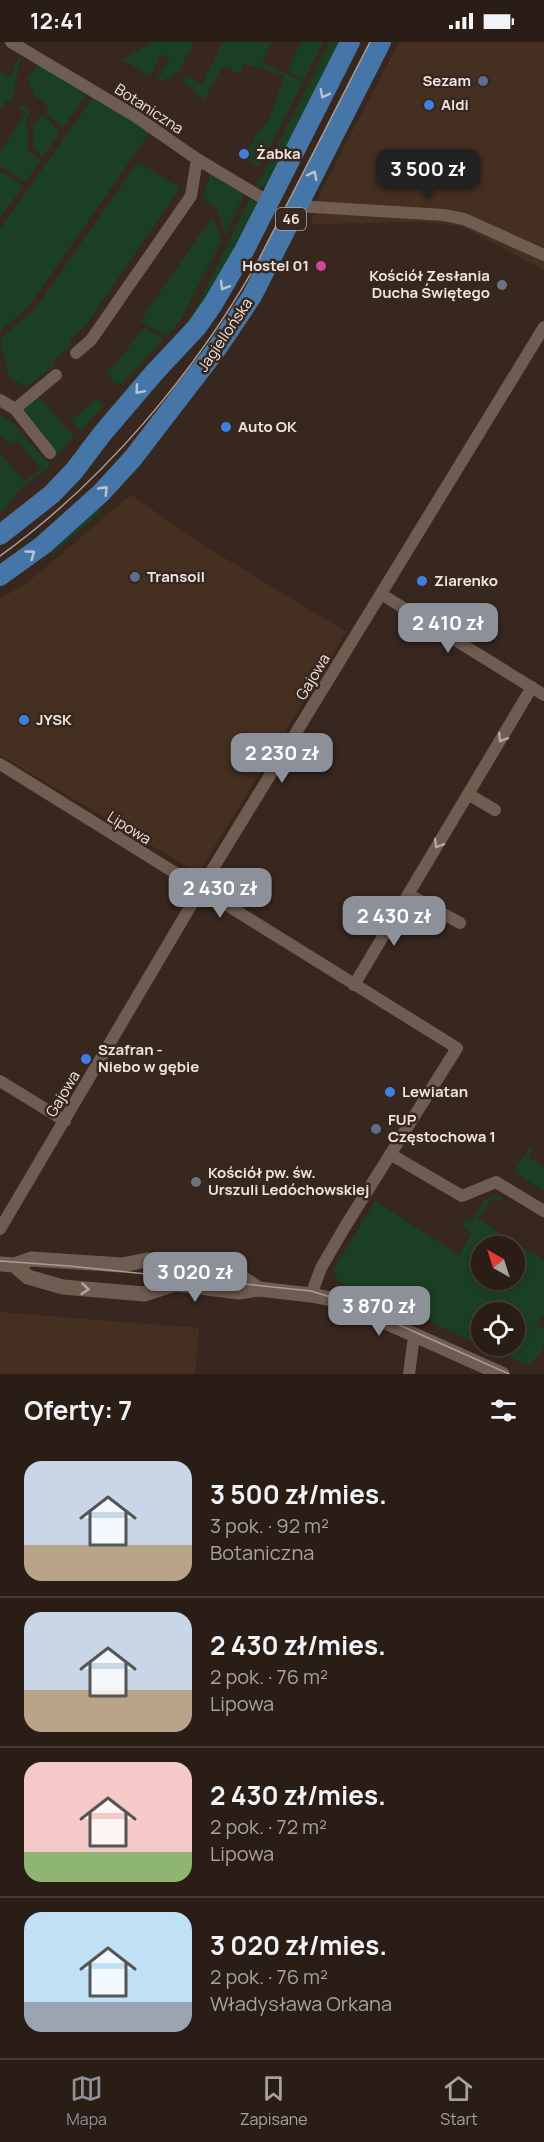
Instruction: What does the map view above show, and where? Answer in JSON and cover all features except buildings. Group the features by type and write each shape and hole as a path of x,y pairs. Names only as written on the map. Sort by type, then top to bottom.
{"main road":[{"name":"Jagiellońska","path":"0,535 64,482 154,373 197,327 229,278 350,42"},
{"name":"Jagiellońska","path":"0,576 37,550 77,516 133,458 235,323 252,296 381,42"}],"street":[{"name":"Botaniczna","path":"11,42 135,116 197,159 269,202"},
{"path":"76,353 92,340 191,195 197,159"},
{"path":"297,206 454,217 464,219 544,255"},
{"name":"Gajowa","path":"0,1229 222,855 544,327"},
{"path":"15,409 56,375"},
{"path":"0,400 15,409 50,453"},
{"path":"381,594 544,695"},
{"path":"354,985 532,687"},
{"name":"Lipowa","path":"0,764 457,1048 390,1154"},
{"path":"468,794 495,810"},
{"path":"408,894 460,923"},
{"path":"0,1081 64,1121"},
{"path":"311,1295 321,1268 390,1154 462,1196 496,1182 544,1212"},
{"path":"7,1264 31,1260 122,1266 147,1260 216,1267 241,1277 259,1289"},
{"path":"7,1264 28,1277 63,1287 144,1294 175,1284 239,1292 259,1289 336,1300 415,1340 502,1374"},
{"path":"409,1374 415,1340"}],"shaded area":[{"path":"399,42 544,42 544,270 463,227 425,222 311,224 320,193"},
{"path":"131,495 210,549 346,632 200,870 194,871 0,755 0,599 28,582"},
{"path":"0,1312 199,1328 195,1374 0,1374"}],"green space":[{"path":"154,42 194,42 178,73 160,81 157,80 170,58 161,54 150,76 122,59"},
{"path":"223,42 272,42 262,62 303,82 259,167 245,157 256,135 270,117 284,76 244,63 240,74 223,66 204,100 183,81 186,76 202,84"},
{"path":"301,42 323,42 304,80 287,71"},
{"path":"330,42 342,42 269,184 255,188"},
{"path":"21,57 12,99 6,101 0,110 0,72 10,78 18,58"},
{"path":"39,62 87,93 63,128 45,112 49,106 35,96 27,79"},
{"path":"94,96 150,132 29,306 0,331 0,229"},
{"path":"21,105 31,111 25,122 28,126 28,151 41,160 25,182 0,166 0,152 26,112 19,107"},
{"path":"43,114 60,133 43,156 33,149 33,126"},
{"path":"138,162 180,188 86,325 70,340 70,346 53,361 55,365 26,387 9,377 0,339 35,309"},
{"path":"0,171 23,186 0,218"},
{"path":"211,173 244,194 225,234 217,209 202,196"},
{"path":"250,198 256,203 257,208 232,259 190,324 93,431 144,368 178,334 196,309"},
{"path":"212,217 222,240 180,321 166,336 140,321"},
{"path":"145,328 164,339 122,384 114,383 106,372"},
{"path":"39,397 74,436 56,457 22,413"},
{"path":"96,399 103,405 81,431 71,420"},
{"path":"0,414 12,422 51,466 22,487 0,514 0,453 24,482 41,469 17,440 10,445 0,434"},
{"path":"99,508 102,511 52,554 50,550"},
{"path":"530,1146 533,1148 528,1157 544,1167 544,1191 514,1172"},
{"path":"496,1195 502,1198 500,1202 492,1198 478,1219 505,1236 471,1236 471,1290 525,1290 525,1248 544,1260 544,1313 537,1324 544,1329 543,1346 537,1357 527,1365 507,1356 525,1356 525,1302 471,1302 471,1341 339,1282 333,1270 375,1201 459,1255 472,1233 462,1227 466,1220 473,1219 485,1199"}],"tram line":[{"path":"0,556 38,527 111,459 176,384 206,344 258,261 370,42"},
{"path":"0,1261 311,1291 350,1303 509,1374"}],"place":[{"name":"Sezam","path":"483,81"},
{"name":"Aldi","path":"429,105"},
{"name":"Żabka","path":"244,154"},
{"name":"Hostel 01","path":"321,266"},
{"name":"Kościół Zesłania Ducha Świętego","path":"502,285"},
{"name":"Auto OK","path":"226,427"},
{"name":"Transoil","path":"135,577"},
{"name":"Ziarenko","path":"422,581"},
{"name":"JYSK","path":"24,720"},
{"name":"Szafran - Niebo w gębie","path":"86,1059"},
{"name":"Lewiatan","path":"390,1092"},
{"name":"FUP Częstochowa 1","path":"376,1129"},
{"name":"Kościół pw. św. Urszuli Ledóchowskiej","path":"196,1182"}]}
